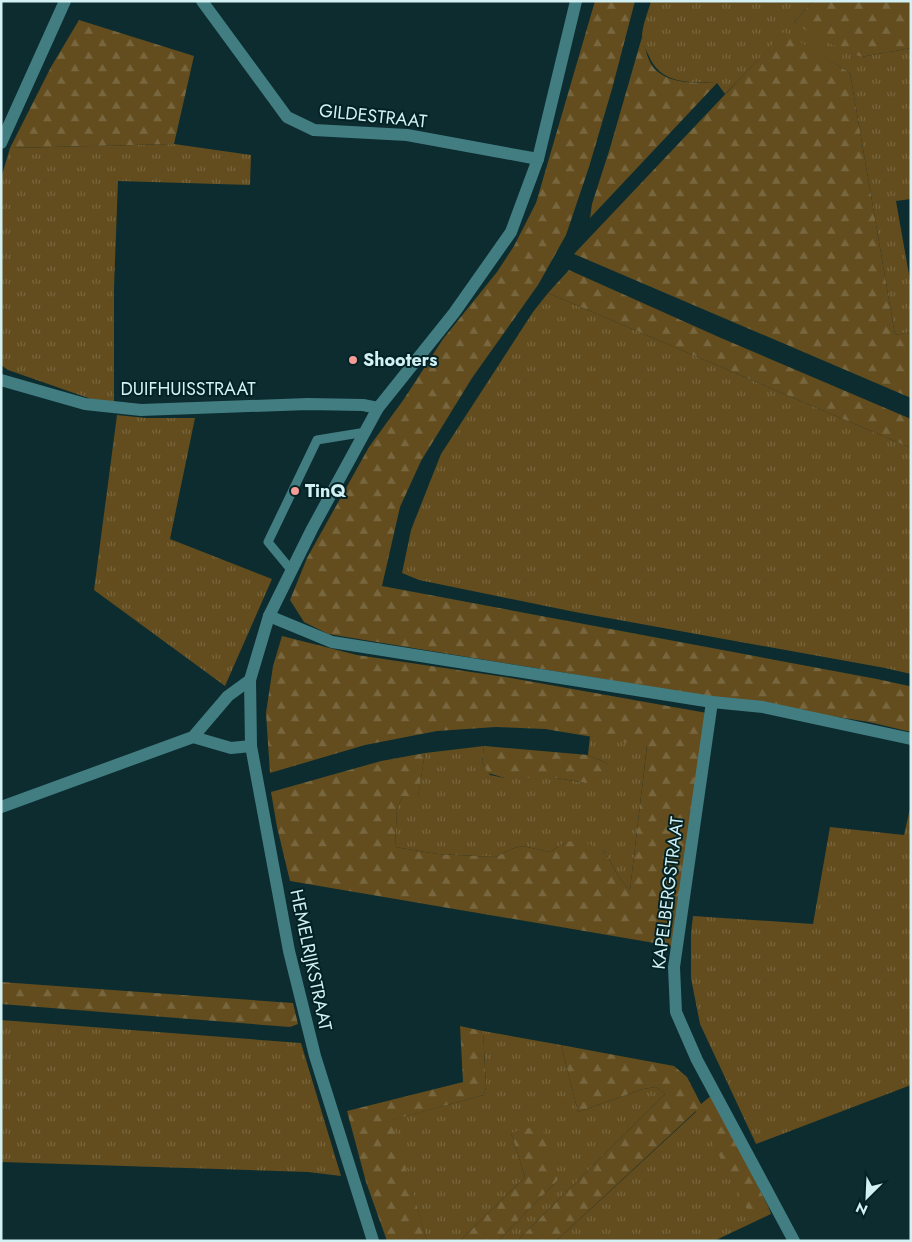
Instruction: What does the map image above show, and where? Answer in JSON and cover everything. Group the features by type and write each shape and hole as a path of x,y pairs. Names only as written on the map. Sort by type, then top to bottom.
{"street":[{"path":"1,143 66,1"},
{"name":"GILDESTRAAT","path":"202,1 287,117 314,130 407,135 538,159"},
{"name":"HEMELRIJKSTRAAT","path":"373,1241 315,1056 294,970 251,746 250,680 269,616 312,529 378,408 454,313 511,232 538,159 576,1"},
{"name":"DUIFHUISSTRAAT","path":"1,380 85,404 141,410 308,404 363,405 378,408"},
{"path":"269,616 332,642 712,702 763,708 911,738"},
{"path":"1,807 192,737 228,696 250,680"},
{"name":"KAPELBERGSTRAAT","path":"712,702 674,967 676,1012 697,1060 794,1241"},
{"path":"192,737 231,748 251,746"}],"lane":[{"path":"292,571 268,542 317,440 366,432"}],"green space":[{"path":"595,1 635,1 589,167 566,235 538,285 472,378 421,461 400,507 382,586 909,686 911,687 911,732 869,722 328,634 304,622 290,600 307,558 369,447 404,399 443,339 497,272 514,246 536,203"},
{"path":"651,1 813,1 794,22 861,57 911,48 911,199 896,201 911,286 911,332 895,335 850,73 784,33 725,94 717,83 686,82 667,77 653,64 642,37 644,22"},
{"path":"813,1 911,1 911,48 861,57 817,38 794,22"},
{"path":"79,20 194,56 174,144 10,148 51,67"},
{"path":"784,32 850,73 895,335 911,332 911,398 574,254"},
{"path":"642,37 649,60 659,73 674,80 717,83 590,218 592,204"},
{"path":"174,144 251,155 250,185 118,181 114,288 114,402 94,400 8,370 1,365 1,178 10,148"},
{"path":"569,270 721,338 911,419 911,448 548,293"},
{"path":"548,293 911,448 911,674 575,612 419,580 402,573 411,530 441,454 533,312"},
{"path":"117,415 146,418 195,418 170,539 272,579 225,686 94,590"},
{"path":"282,636 357,655 511,678 707,713 672,946 290,881 271,792 381,761 425,753 418,797 403,796 397,809 395,847 438,854 496,857 511,849 522,846 550,852 566,842 579,840 604,851 621,880 630,890 647,746 545,729 496,727 437,731 365,745 270,773 266,713 273,666"},
{"path":"590,736 647,745 630,890 621,880 604,851 566,842 550,852 522,846 511,849 496,857 438,854 395,847 397,809 403,796 418,796 425,753 484,746 482,763 490,775 505,778 557,778 585,783 609,764 588,755"},
{"path":"484,746 588,755 609,764 609,771 605,779 585,783 557,778 505,778 488,773 482,763"},
{"path":"911,804 911,1085 756,1144 700,1024 691,978 693,916 813,924 830,827 904,835"},
{"path":"1,982 293,1003 298,1024 290,1027 1,1004"},
{"path":"1,1020 301,1043 341,1176 308,1172 1,1162"},
{"path":"460,1026 483,1031 486,1087 484,1095 392,1120 427,1241 387,1241 366,1182 347,1111 463,1082"},
{"path":"483,1031 561,1045 578,1112 643,1089 656,1087 665,1094 517,1241 498,1241 559,1179 511,1133 525,1177 460,1241 427,1241 391,1120 484,1095 486,1087"},
{"path":"561,1045 674,1066 687,1077 701,1104 712,1095 769,1208 751,1217 696,1111 556,1241 517,1241 665,1094 656,1087 643,1089 578,1112"},
{"path":"697,1111 751,1216 769,1208 771,1214 714,1241 556,1241"},
{"path":"541,1124 559,1179 498,1241 460,1241 525,1177 511,1133"}],"place":[{"name":"Shooters","path":"353,360"},
{"name":"TinQ","path":"295,491"}]}
